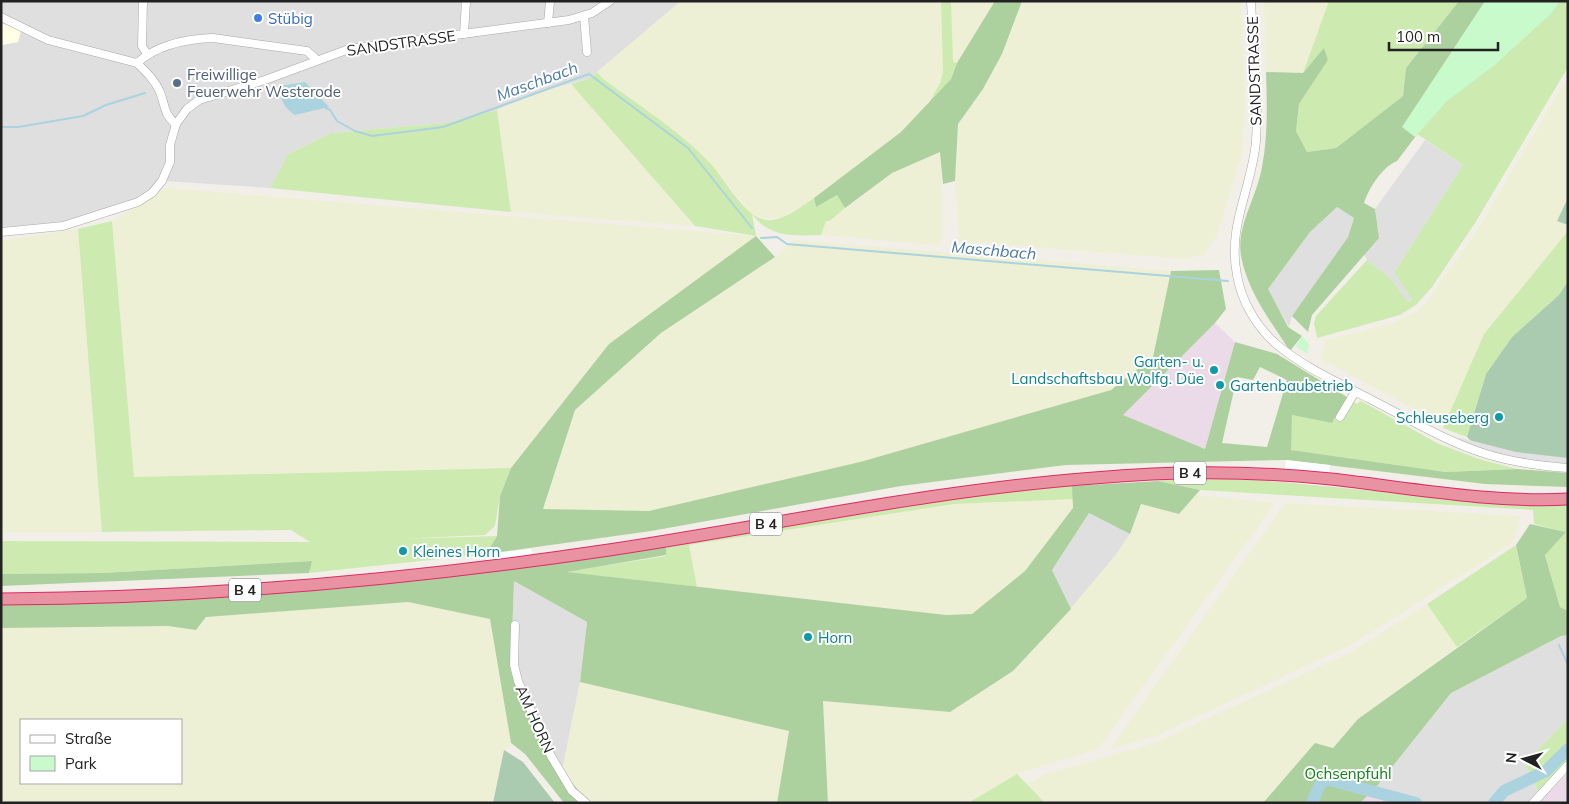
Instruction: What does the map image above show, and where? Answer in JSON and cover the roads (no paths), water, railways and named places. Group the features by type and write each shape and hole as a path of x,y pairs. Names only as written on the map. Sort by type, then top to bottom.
{"highway":[{"name":"B 4","path":"1,599 226,591 341,582 532,558 918,491 1018,478 1174,466 1328,475 1503,491 1568,493"},
{"name":"B 4","path":"1328,475 1484,496 1535,500 1568,499"},
{"name":"B 4","path":"1,592 244,583 487,563"}],"street":[{"path":"143,1 142,46 147,54"},
{"path":"464,34 466,1"},
{"path":"548,23 550,1"},
{"name":"SANDSTRASSE","path":"176,124 187,109 199,100 273,77 348,49 379,43 548,23 584,16 610,1"},
{"name":"SANDSTRASSE","path":"1251,1 1256,141 1235,230 1236,267 1242,293 1255,319 1274,342 1304,364 1439,434 1484,454 1516,462 1568,468"},
{"path":"584,16 587,52"},
{"path":"1,17 48,40 137,63 151,77 159,91 167,116 176,124 170,145 170,162 162,181 145,198 63,226 1,232"},
{"path":"137,63 147,54 186,41 213,38 307,51 317,60"},
{"path":"1340,417 1355,392"},
{"name":"AM HORN","path":"515,624 514,665 518,681 551,756 572,791 586,803"},
{"path":"1533,803 1566,767"}],"water":[{"path":"305,82 329,107 295,115 285,106 279,86"}],"waterway":[{"name":"Maschbach","path":"326,108 330,110 337,121 355,131 372,136 443,127 589,74 688,148 752,228"},
{"name":"Maschbach","path":"1,127 18,127 83,116 106,105 145,93"},
{"name":"Maschbach","path":"761,238 777,237 787,244 1228,281"},
{"path":"1559,645 1568,665"},
{"path":"1494,803 1504,791 1546,771 1568,749"},
{"path":"1312,803 1319,786 1326,779 1416,803"}],"place":[{"name":"Stübig","path":"258,18"},
{"name":"Freiwillige Feuerwehr Westerode","path":"177,83"},
{"name":"Garten- u. Landschaftsbau Wolfg. Düe","path":"1214,370"},
{"name":"Gartenbaubetrieb","path":"1220,385"},
{"name":"Schleuseberg","path":"1499,417"},
{"name":"Kleines Horn","path":"403,551"},
{"name":"Horn","path":"808,637"}],"park label":[{"name":"Ochsenpfuhl","path":"1348,773"}]}
